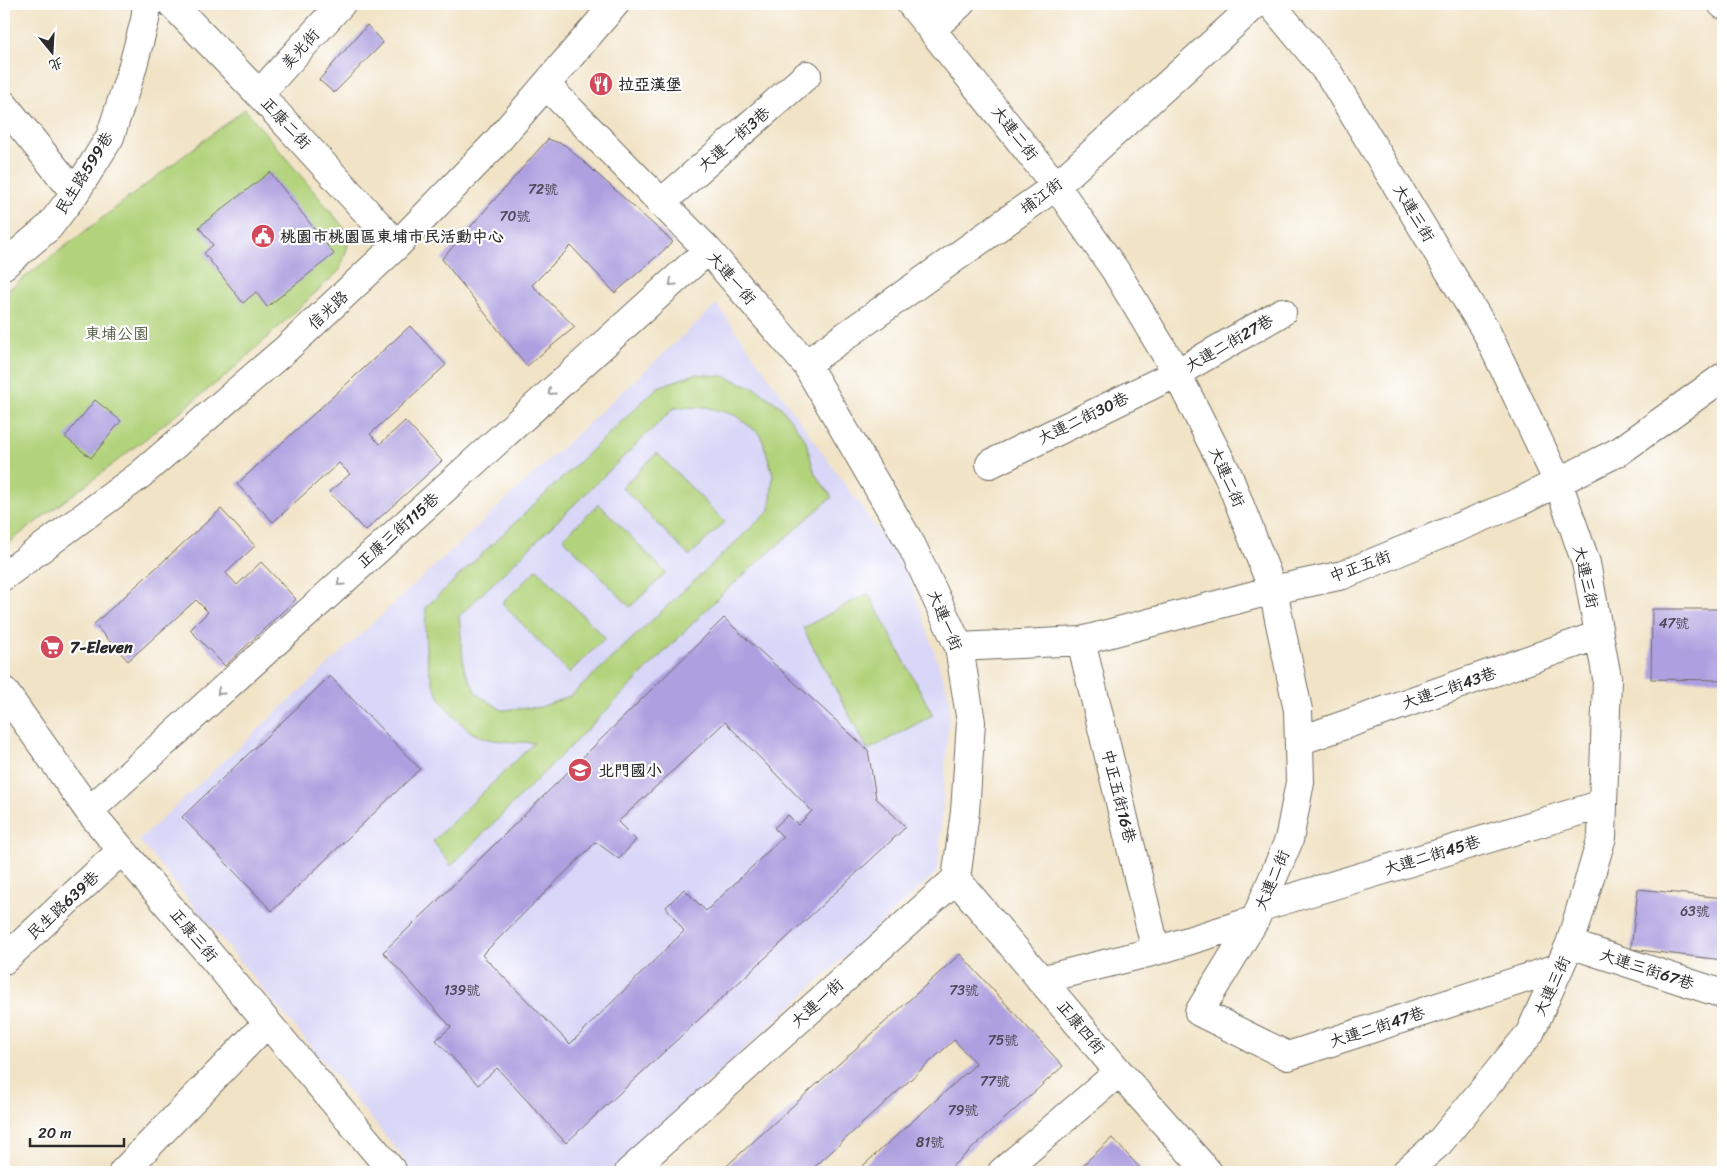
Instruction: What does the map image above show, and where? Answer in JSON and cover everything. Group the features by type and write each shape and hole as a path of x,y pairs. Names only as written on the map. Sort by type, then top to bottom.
{"street":[{"name":"民生路599巷","path":"4,264 49,227 75,193 110,137 132,69 145,20 147,4"},
{"name":"正康二街","path":"172,4 259,94 397,245"},
{"name":"美光街","path":"259,94 341,4"},
{"name":"信光路","path":"4,576 140,474 287,348 397,245 494,145 615,4"},
{"name":"大連二街","path":"911,4 1056,186 1115,270 1177,373 1228,475 1273,590 1298,710 1300,782 1289,840 1258,913 1199,1012"},
{"path":"932,29 960,4"},
{"name":"埔江街","path":"806,364 1056,186 1256,4"},
{"name":"大連三街","path":"1271,4 1329,74 1487,333 1558,482 1586,563 1607,678 1602,837 1565,956 1530,1033 1439,1143 1406,1172"},
{"name":"大連一街3巷","path":"661,203 807,76"},
{"name":"大連一街","path":"546,85 708,250 806,364 912,546 959,647 971,722 965,812 956,880 628,1172"},
{"path":"4,105 75,193"},
{"name":"正康三街115巷","path":"89,810 708,250"},
{"name":"大連二街27巷","path":"1177,373 1282,312"},
{"name":"大連二街30巷","path":"990,464 1177,373"},
{"name":"中正五街","path":"959,647 1081,641 1273,590 1343,575 1519,502 1620,451 1723,377"},
{"name":"大連二街43巷","path":"1299,741 1599,635"},
{"name":"中正五街16巷","path":"1081,641 1156,951"},
{"name":"正康三街","path":"4,691 89,810 393,1172"},
{"name":"大連二街45巷","path":"1040,980 1156,951 1258,913 1603,804"},
{"name":"民生路639巷","path":"4,960 122,850"},
{"name":"正康四街","path":"956,880 1119,1072 1208,1172"},
{"name":"大連三街67巷","path":"1565,956 1723,994"},
{"name":"大連二街47巷","path":"1199,1012 1288,1056 1565,956"},
{"path":"123,1172 267,1023"},
{"path":"1002,1172 1119,1072"}],"shaded area":[{"name":"北門國小","path":"717,304 908,573 950,699 938,871 611,1172 413,1172 393,1145 139,840"}],"green space":[{"name":"東埔公園","path":"245,109 351,236 340,270 229,373 103,472 4,546 4,293"},
{"path":"695,374 723,376 755,388 780,406 805,439 815,474 832,497 722,594 451,866 433,841 534,743 498,741 484,738 467,729 450,712 440,699 429,670 426,639 426,607 658,387","holes":["706,407 735,415 761,435 773,474 770,510 572,695 541,707 502,710 477,694 464,669 459,616 674,408"]},
{"path":"657,453 725,522 689,556 622,487"},
{"path":"599,504 666,573 630,607 563,538"},
{"path":"537,569 605,638 569,673 502,603"},
{"path":"868,593 933,715 868,750 803,628"}],"building":[{"path":"367,25 383,43 334,93 319,80"},
{"path":"548,139 565,145 673,242 615,293 571,246 532,285 575,327 527,366 442,259"},
{"name":"桃園市桃園區東埔市民活動中心","path":"270,172 334,254 267,307 256,292 243,303 204,253 213,245 199,227"},
{"path":"410,326 446,365 370,434 380,444 405,421 442,461 365,531 329,492 350,474 339,463 273,522 237,484"},
{"path":"95,400 121,421 91,458 65,437"},
{"path":"221,509 255,546 226,573 237,585 261,562 296,599 225,666 190,630 208,612 196,600 128,661 94,624"},
{"path":"1652,609 1723,609 1723,680 1651,679"},
{"path":"724,618 868,750 876,798 906,827 566,1143 497,1068 478,1085 436,1040 451,1027 383,952","holes":["725,722 812,811 798,825 788,815 774,828 783,837 706,911 684,889 666,907 684,931 570,1044 482,955 596,842 619,859 636,840 618,822"]},
{"path":"330,676 420,769 272,911 182,817"},
{"path":"1638,889 1723,898 1723,960 1631,949"},
{"path":"960,954 1063,1066 946,1172 856,1172 976,1064 954,1040 809,1172 720,1172"},
{"path":"1112,1138 1144,1172 1075,1172"}],"place":[{"name":"拉亞漢堡","path":"601,84"},
{"name":"桃園市桃園區東埔市民活動中心","path":"263,236"},
{"name":"7-Eleven","path":"52,647"},
{"name":"北門國小","path":"580,770"}]}
